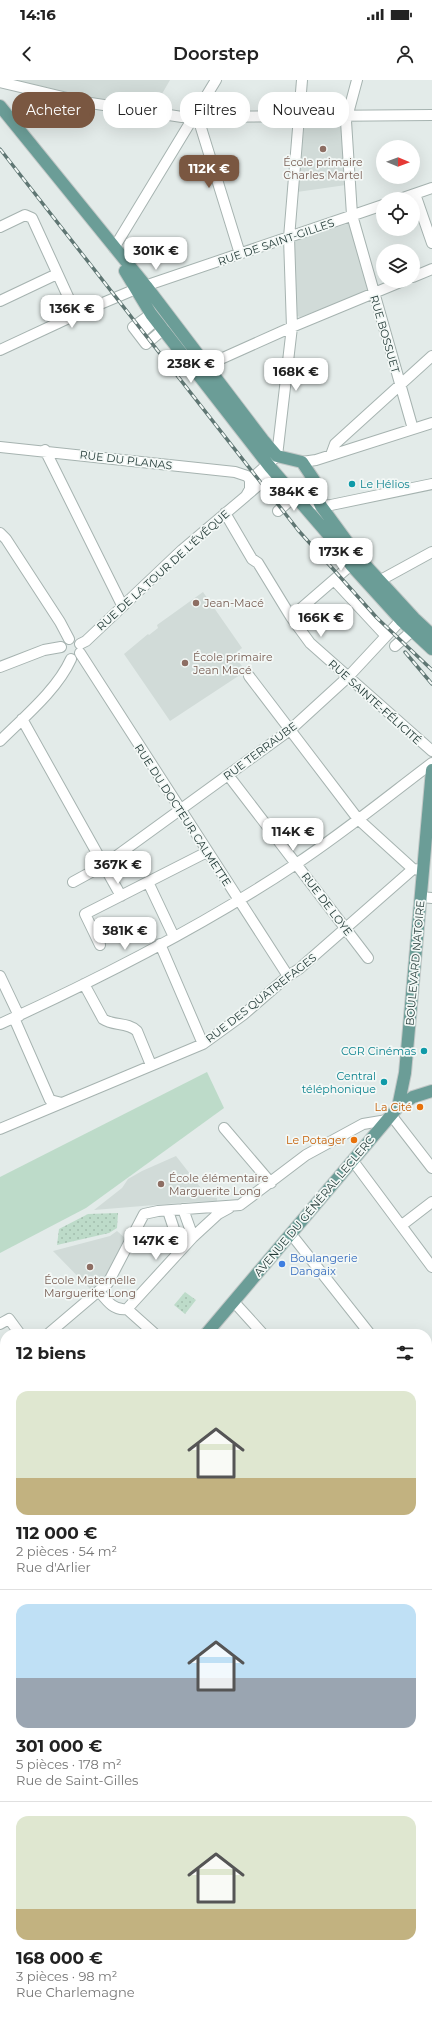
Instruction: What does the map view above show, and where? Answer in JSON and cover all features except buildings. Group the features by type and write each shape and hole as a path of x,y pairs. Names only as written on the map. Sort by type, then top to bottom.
{"main road":[{"path":"0,106 114,248 141,288 263,440 277,456 297,462 314,480 315,493 321,506 359,558 379,581 432,635"},
{"path":"0,116 128,275 141,288 157,321 273,471 328,534 351,565 401,620 432,649"},
{"path":"273,471 297,462"},
{"name":"BOULEVARD NATOIRE","path":"392,1114 404,1073 426,898 418,869 432,770"},
{"name":"AVENUE DU GÉNÉRAL LECLERC","path":"210,1329 392,1114 413,1097 432,1091"}],"street":[{"path":"210,92 216,80"},
{"path":"301,92 302,80"},
{"name":"RUE BOSSUET","path":"349,111 357,80"},
{"path":"0,82 84,102 180,116"},
{"path":"349,115 432,115"},
{"path":"114,248 190,128"},
{"path":"199,128 240,254"},
{"path":"246,496 250,488 250,480 273,471 277,456 292,327 289,238 299,128"},
{"name":"RUE BOSSUET","path":"346,128 352,215 413,429"},
{"path":"420,192 432,188"},
{"name":"RUE DE SAINT-GILLES","path":"0,350 76,314 141,288 289,238 376,206"},
{"path":"420,208 432,243"},
{"path":"0,227 25,215 32,218 76,314"},
{"path":"420,274 432,269"},
{"path":"0,301 57,274"},
{"path":"205,366 292,327 385,288"},
{"path":"157,321 146,344 133,327 157,321"},
{"path":"139,335 157,321"},
{"path":"331,455 335,444 432,356"},
{"path":"297,462 316,460 432,423"},
{"name":"RUE DU PLANAS","path":"0,447 45,450 234,472 247,476 250,480"},
{"path":"45,450 122,605"},
{"name":"RUE DE LA TOUR DE L'ÉVÊQUE","path":"80,649 122,605 182,550 273,471"},
{"path":"278,511 296,498 321,506 429,486"},
{"name":"RUE SAINTE-FÉLICITÉ","path":"225,513 291,618 310,643 432,752"},
{"path":"0,533 14,551 60,622 69,639"},
{"path":"379,581 432,552"},
{"path":"291,618 351,565"},
{"path":"334,580 386,636"},
{"name":"RUE TERRAUBE","path":"73,882 104,865 290,730 348,677 401,620"},
{"path":"395,646 412,631"},
{"path":"0,741 41,700 67,667 71,659 76,657 80,649 75,640 69,639 64,642 61,647 62,654 71,659"},
{"path":"0,667 44,650 61,647"},
{"name":"RUE DU DOCTEUR CALMETTE","path":"80,649 179,810 288,976"},
{"path":"250,676 358,819 418,869"},
{"path":"22,719 121,896"},
{"path":"0,1024 84,984 174,937 238,900 296,864 432,763"},
{"name":"RUE DE LOYE","path":"228,774 368,958"},
{"path":"100,945 85,914 207,852"},
{"name":"RUE DES QUATREFAGES","path":"0,1129 203,1044 243,1015 418,869"},
{"path":"148,882 174,937"},
{"path":"160,944 203,1044"},
{"path":"0,976 50,1100 62,1102"},
{"path":"84,984 103,1019 107,1022 134,1027 151,1065"},
{"path":"54,1329 108,1283 144,1214 150,1211 240,1205 306,1155 363,1124 392,1114 432,1168"},
{"path":"224,1128 271,1183"},
{"path":"353,1161 432,1267"},
{"path":"402,1225 432,1202"},
{"path":"99,1291 113,1306 120,1310 127,1309 193,1237 218,1214 232,1206"},
{"path":"183,1209 193,1237"},
{"path":"169,1214 181,1250"},
{"path":"291,1234 366,1329"},
{"path":"234,1302 258,1329"},
{"path":"127,1309 149,1329"},
{"path":"0,1324 9,1319 16,1329"}],"shaded area":[{"path":"15,80 170,80 163,92 103,92 103,100 95,99 95,92 67,92"},
{"name":"École primaire Charles Martel","path":"304,128 342,128 346,185 297,192"},
{"path":"350,223 369,291 300,317 297,316 294,241"},
{"name":"École primaire Jean Macé","path":"203,592 242,648 233,655 246,671 170,721 124,654 148,634 149,635 158,628 157,625"},
{"name":"École élémentaire Marguerite Long","path":"176,1156 208,1197 217,1198 217,1201 94,1210 122,1188 128,1179"},
{"name":"École Maternelle Marguerite Long","path":"117,1231 125,1238 103,1283 93,1292 53,1251 110,1236"}],"green space":[{"path":"207,1072 224,1108 86,1208 0,1253 0,1177"},
{"path":"118,1213 117,1228 109,1233 57,1245 59,1229 88,1214"},
{"path":"185,1292 196,1300 185,1314 174,1305"}],"railway":[{"path":"0,149 298,530 377,618 432,670"},
{"path":"405,652 432,684"}],"place":[{"name":"École primaire Charles Martel","path":"323,149"},
{"name":"Le Hélios","path":"352,484"},
{"name":"Jean-Macé","path":"196,603"},
{"name":"École primaire Jean Macé","path":"185,663"},
{"name":"CGR Cinémas","path":"424,1051"},
{"name":"Central téléphonique","path":"384,1082"},
{"name":"La Cité","path":"420,1107"},
{"name":"Le Potager","path":"354,1140"},
{"name":"École élémentaire Marguerite Long","path":"161,1184"},
{"name":"Boulangerie Dangaix","path":"282,1264"},
{"name":"École Maternelle Marguerite Long","path":"90,1267"}]}
